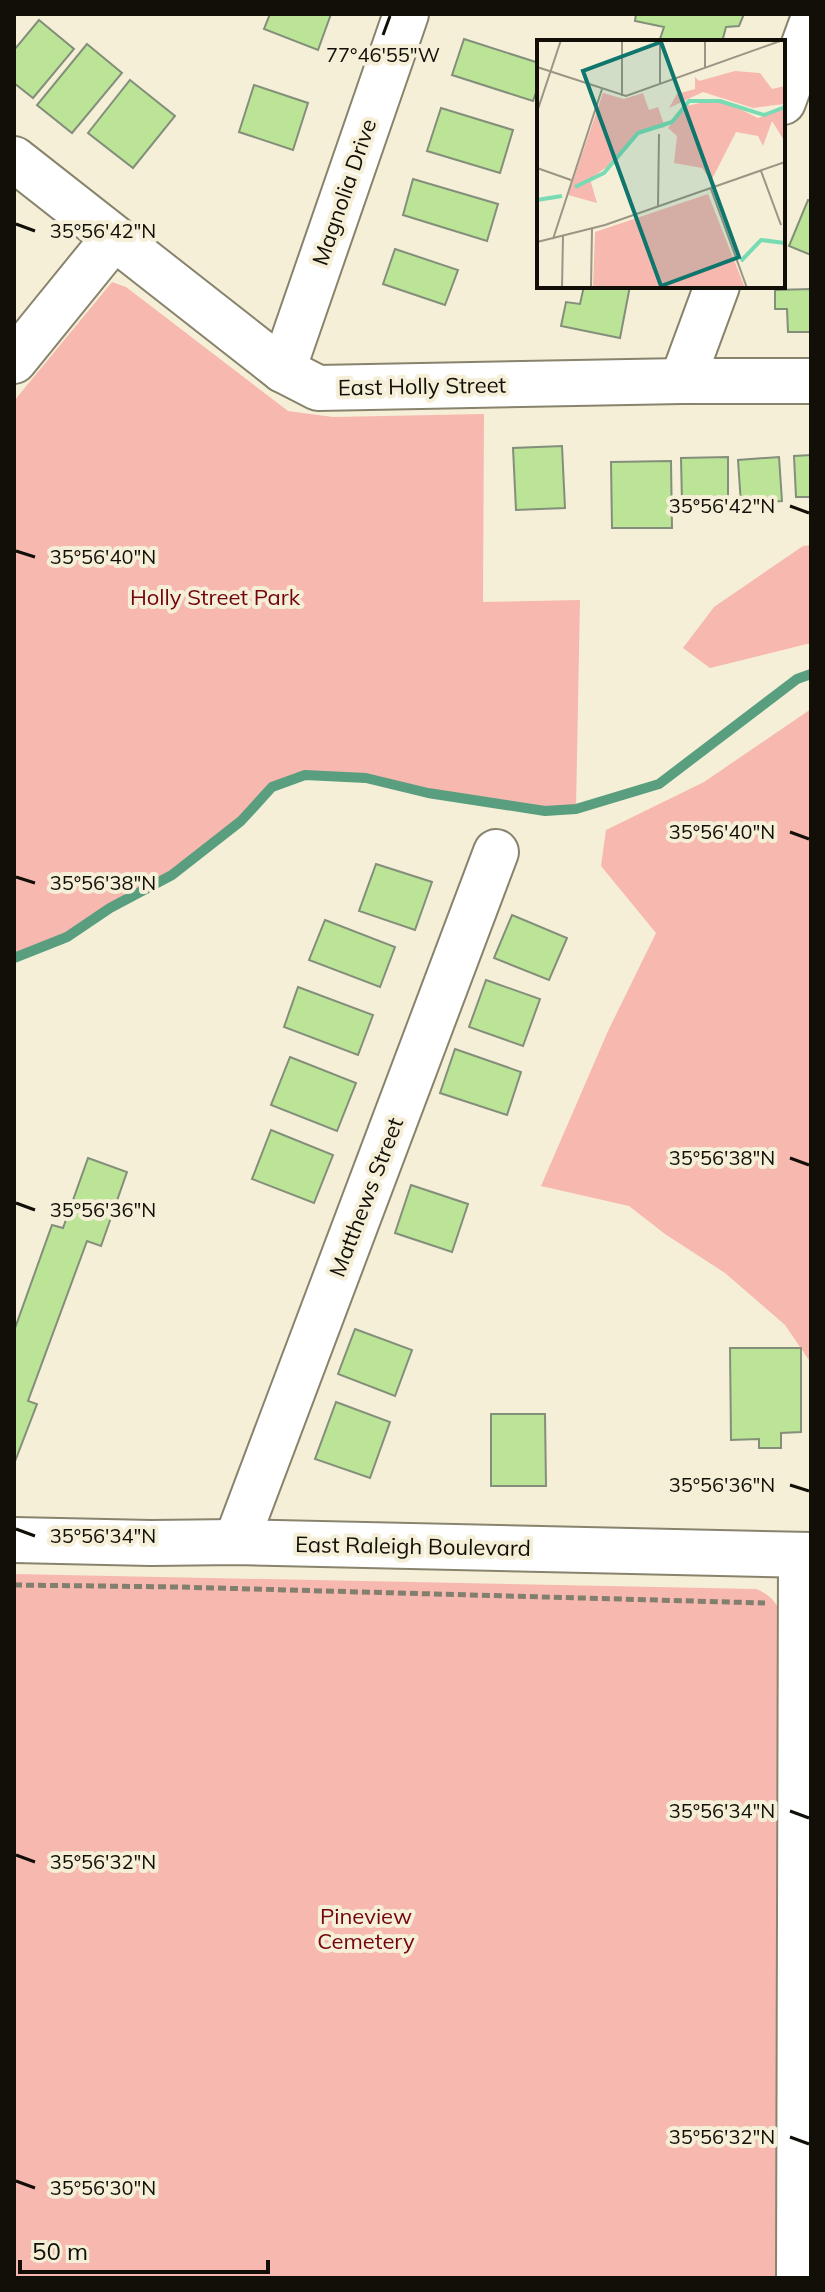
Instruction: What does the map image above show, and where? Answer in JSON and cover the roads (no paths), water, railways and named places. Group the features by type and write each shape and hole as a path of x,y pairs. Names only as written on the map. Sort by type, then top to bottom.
{"street":[{"name":"Magnolia Drive","path":"283,370 406,14"},
{"path":"785,96 811,25"},
{"name":"East Holly Street","path":"14,159 283,370 318,388 811,381"},
{"path":"14,361 113,239"},
{"path":"682,381 716,288"},
{"name":"Matthews Street","path":"236,1542 496,852"},
{"name":"East Raleigh Boulevard","path":"14,1540 806,1555"},
{"path":"799,2278 806,1555"}],"waterway":[{"path":"14,958 67,937 110,908 172,875 241,821 272,787 305,775 366,778 428,793 545,811 576,809 659,784 797,679 811,674"}],"park label":[{"name":"Holly Street Park","path":"215,597"},
{"name":"Pineview Cemetery","path":"366,1928"}]}
